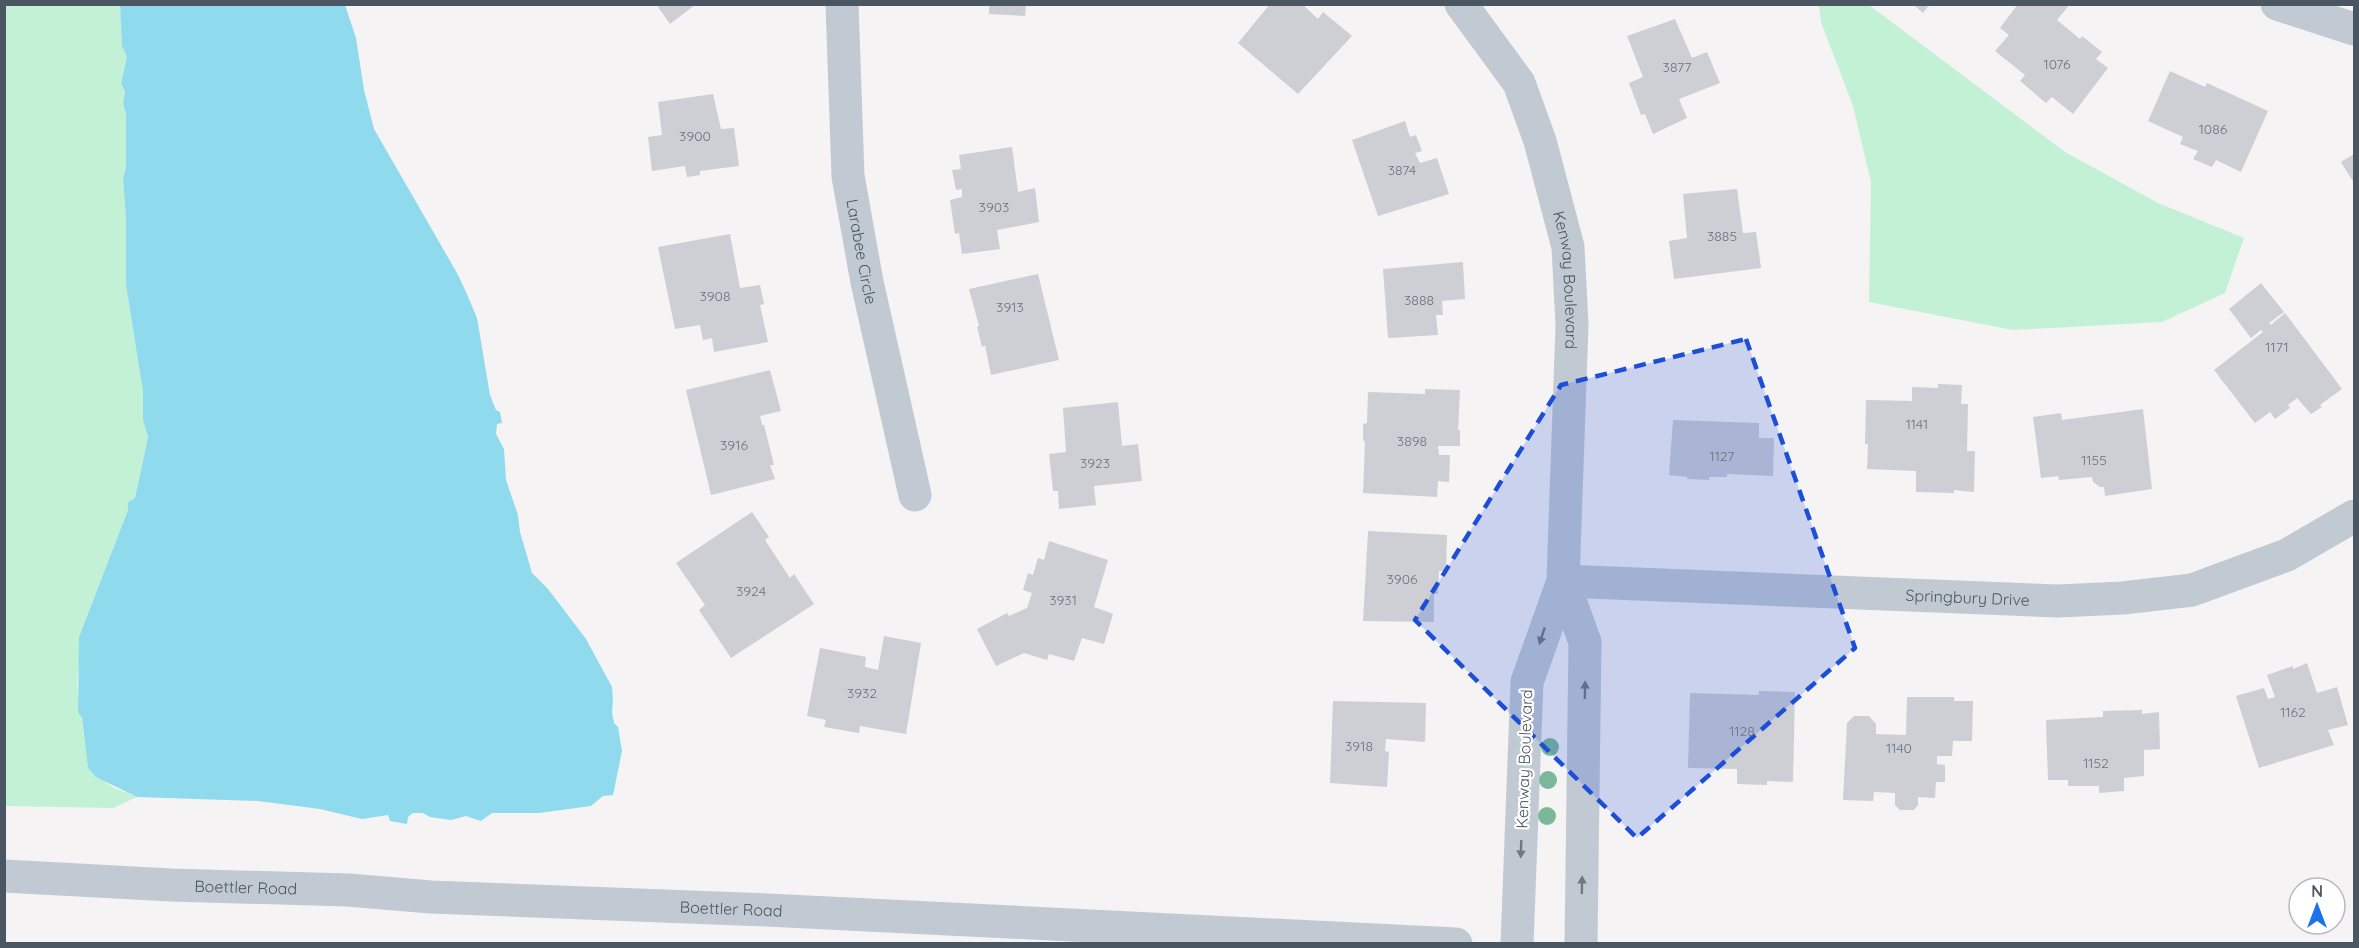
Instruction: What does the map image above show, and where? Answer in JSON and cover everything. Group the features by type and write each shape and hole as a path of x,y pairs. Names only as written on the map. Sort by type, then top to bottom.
{"street":[{"name":"Larabee Circle","path":"842,4 848,176 867,282 915,495"},
{"name":"Kenway Boulevard","path":"1461,4 1519,83 1540,141 1568,248 1572,325 1563,581 1527,682 1517,944"},
{"path":"2277,4 2355,29"},
{"name":"Springbury Drive","path":"1563,581 2047,600 2124,598 2192,590 2287,555 2355,516"},
{"name":"Kenway Boulevard","path":"1563,581 1585,642 1581,944"},
{"name":"Boettler Road","path":"4,876 1456,944"}],"highlighted area":[{"path":"1746,339 1855,648 1637,838 1415,620 1561,385"}],"green space":[{"path":"5,5 120,5 122,46 127,57 121,83 125,92 123,103 126,114 126,167 123,179 126,219 126,285 143,392 143,420 148,437 135,498 128,502 128,510 79,637 77,683 88,768 112,787 137,797 113,808 5,806"},
{"path":"1819,5 1869,5 2065,152 2158,203 2244,238 2225,293 2162,322 2013,330 1869,302 1871,182 1853,106 1821,22"}],"water":[{"path":"120,5 345,5 356,38 364,90 374,129 457,273 477,318 490,395 496,410 500,412 502,423 497,424 496,434 504,449 506,480 518,515 520,532 532,573 548,589 586,639 612,687 612,712 614,723 618,727 622,751 613,795 603,796 591,806 539,813 492,813 481,821 466,816 451,820 430,817 423,813 413,813 408,817 407,824 390,821 388,815 362,819 320,809 258,801 137,797 96,777 88,768 82,718 78,712 79,637 128,510 128,502 135,498 148,437 143,420 143,392 126,285 126,219 123,179 126,167 126,114 123,103 125,92 121,83 127,57 122,46"}],"building":[{"path":"656,4 696,4 670,24"},
{"path":"989,4 1026,4 1025,16 989,14"},
{"path":"1270,4 1302,4 1318,19 1323,12 1352,36 1298,94 1238,43"},
{"path":"1913,4 1930,4 1923,13"},
{"path":"2018,4 2070,4 2057,20 2080,39 2082,36 2102,52 2096,59 2108,68 2073,114 2052,97 2046,103 2020,81 2025,75 1995,51 2009,35 2000,28"},
{"path":"1675,19 1692,58 1707,52 1720,83 1679,99 1687,118 1653,134 1645,114 1641,115 1629,83 1643,77 1627,36"},
{"path":"2170,71 2205,87 2207,83 2268,111 2241,172 2216,160 2212,167 2193,159 2198,151 2180,144 2183,137 2148,121"},
{"path":"713,94 721,129 734,128 739,166 700,171 700,175 687,177 685,166 652,171 648,137 662,135 658,102"},
{"path":"1405,121 1410,137 1416,135 1422,151 1415,153 1420,163 1437,158 1449,194 1378,216 1352,140"},
{"path":"1012,147 1018,192 1035,188 1039,222 997,230 1000,249 962,254 959,233 955,234 950,200 962,197 962,189 956,190 952,170 961,169 959,155"},
{"path":"2354,154 2354,183 2341,162"},
{"path":"1737,189 1743,233 1756,232 1761,268 1674,279 1669,241 1687,238 1683,194"},
{"path":"730,234 740,288 760,285 764,304 760,305 768,342 714,352 712,338 703,340 700,325 675,329 658,247"},
{"path":"1463,262 1465,299 1442,301 1443,315 1436,315 1438,335 1388,338 1383,269"},
{"path":"1038,274 1059,360 991,375 969,289"},
{"path":"2261,283 2284,312 2269,323 2271,325 2285,313 2342,389 2311,414 2297,398 2288,405 2290,408 2275,419 2270,412 2255,423 2214,370 2263,332 2261,330 2251,338 2229,309"},
{"path":"770,370 781,411 760,416 774,465 770,465 775,479 711,495 686,390"},
{"path":"1938,384 1962,385 1961,404 1968,404 1967,451 1975,451 1974,492 1954,490 1954,493 1916,492 1916,471 1867,469 1866,400 1912,401 1912,387 1938,388"},
{"path":"1425,389 1460,390 1458,430 1460,430 1460,446 1438,446 1439,455 1450,455 1449,482 1438,481 1437,497 1363,493 1365,443 1363,424 1367,423 1368,392 1425,394"},
{"path":"1118,402 1122,446 1138,444 1142,481 1094,486 1096,505 1059,509 1058,491 1053,491 1049,454 1066,452 1063,408"},
{"path":"2143,409 2152,489 2105,496 2104,487 2093,482 2092,477 2059,480 2058,476 2041,478 2033,417 2061,413 2062,420"},
{"path":"1673,420 1759,423 1759,438 1774,438 1773,476 1727,474 1727,477 1709,477 1709,480 1669,475"},
{"path":"752,512 769,537 765,540 790,578 794,574 814,604 731,658 699,610 705,605 676,563"},
{"path":"1368,531 1447,535 1446,571 1439,571 1438,594 1434,594 1434,622 1363,621"},
{"path":"1049,541 1108,560 1094,607 1113,614 1104,644 1082,638 1074,661 1049,654 1047,660 1024,653 996,666 977,629 1007,613 1009,616 1027,608 1032,593 1023,590 1028,573 1033,575 1038,558 1044,560"},
{"path":"884,636 921,643 906,734 860,726 859,733 824,727 826,720 807,716 820,648 866,657 865,667 878,670"},
{"path":"2307,663 2317,693 2337,687 2348,725 2328,730 2334,745 2259,768 2236,696 2264,688 2268,699 2275,697 2267,675"},
{"path":"1759,691 1795,692 1793,782 1767,781 1767,785 1737,784 1737,769 1688,768 1690,693 1759,695"},
{"path":"1907,697 1954,697 1954,701 1973,701 1972,741 1953,741 1952,756 1937,756 1937,764 1945,765 1945,782 1936,782 1935,798 1918,797 1918,805 1914,810 1900,810 1895,805 1895,793 1874,792 1873,801 1843,800 1847,723 1854,716 1869,716 1876,724 1876,734 1906,735"},
{"path":"1333,701 1426,703 1425,742 1386,739 1385,751 1389,752 1387,787 1330,783"},
{"path":"2142,710 2142,714 2159,712 2160,749 2144,750 2144,776 2124,778 2124,791 2099,793 2099,786 2068,786 2068,780 2048,780 2046,720 2103,717 2103,711"}]}
